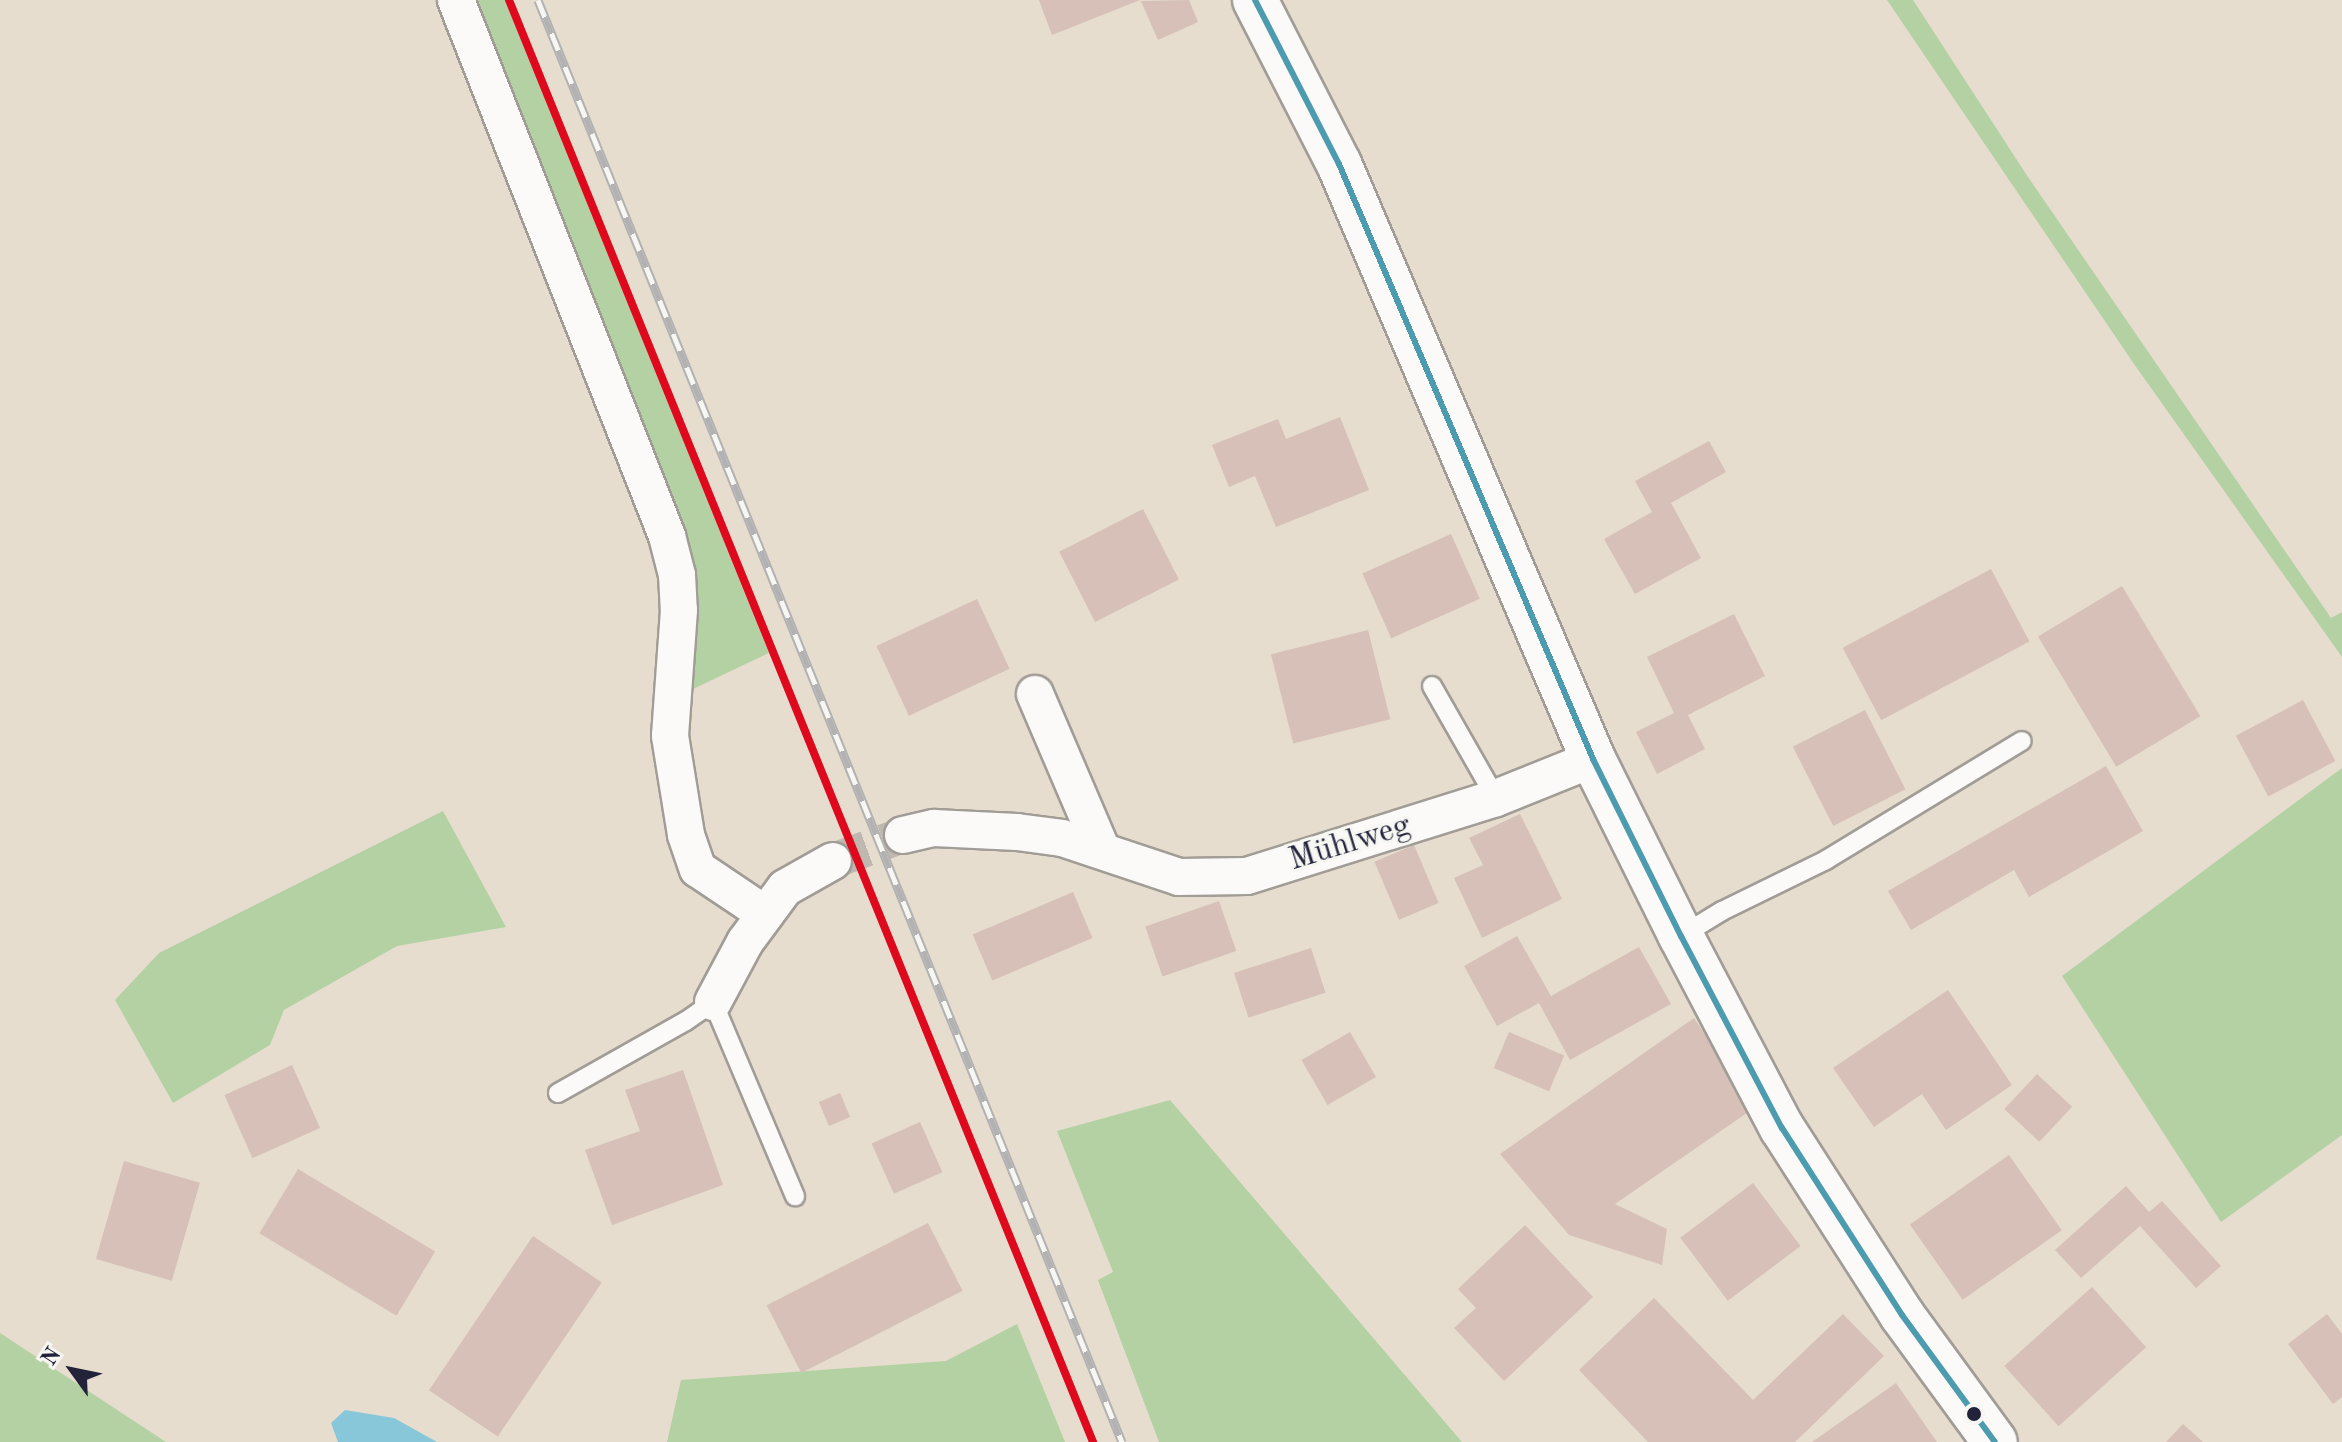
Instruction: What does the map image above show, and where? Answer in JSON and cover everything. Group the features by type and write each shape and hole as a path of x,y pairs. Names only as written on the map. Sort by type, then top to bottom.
{"street":[{"path":"456,0 670,549 677,575 679,610 670,736 686,835 698,869 765,914"},
{"path":"1255,0 1339,164 1593,759 1681,936 1782,1128 1902,1315 1995,1442"},
{"path":"1035,694 1102,850"},
{"name":"Mühlweg","path":"903,835 934,828 1017,832 1062,838 1179,877 1247,876 1496,798 1593,759"},
{"path":"713,1002 765,914 785,888 833,861"}],"lane":[{"path":"1432,686 1496,798"},
{"path":"1681,936 1852,846 2022,741"},
{"path":"558,1093 686,1021 713,1002 795,1196"}],"green space":[{"path":"463,0 505,0 769,653 670,700 679,610"},
{"path":"1887,0 1913,0 2026,174 2331,618 2342,612 2342,657 2134,364"},
{"path":"2342,768 2342,1135 2221,1222 2062,976"},
{"path":"443,811 506,927 397,946 284,1010 270,1045 173,1103 115,1000 159,953"},
{"path":"1170,1100 1462,1442 1159,1442 1098,1280 1113,1272 1057,1131"},
{"path":"1017,1324 1065,1442 667,1442 681,1380 946,1361"},
{"path":"0,1333 166,1442 0,1442"}],"water":[{"path":"345,1410 394,1418 437,1442 338,1442 331,1423"}],"building":[{"path":"1039,0 1140,0 1052,35"},
{"path":"1189,0 1198,22 1158,40 1141,1"},
{"path":"1340,417 1369,490 1276,527 1255,476 1229,487 1212,445 1278,419 1286,439"},
{"path":"1709,441 1726,472 1671,503 1701,558 1635,594 1604,539 1652,512 1635,481"},
{"path":"1143,509 1179,579 1095,622 1059,552"},
{"path":"1451,534 1480,599 1391,638 1362,573"},
{"path":"1991,569 2029,641 1881,720 1843,648"},
{"path":"2122,586 2200,716 2116,767 2038,636"},
{"path":"977,599 1010,669 909,716 876,646"},
{"path":"1734,614 1765,676 1688,715 1705,749 1657,774 1636,732 1674,713 1647,657"},
{"path":"1368,630 1390,719 1293,743 1271,654"},
{"path":"2303,700 2335,761 2268,797 2236,736"},
{"path":"1865,710 1905,789 1833,826 1793,747"},
{"path":"2106,766 2143,831 2029,897 2014,870 1911,930 1888,891"},
{"path":"1520,814 1562,899 1482,938 1454,878 1483,865 1469,838"},
{"path":"1414,845 1439,903 1399,920 1374,862"},
{"path":"1073,892 1093,938 992,981 973,935"},
{"path":"1219,901 1236,951 1163,977 1145,926"},
{"path":"1517,936 1551,996 1639,947 1671,1004 1570,1060 1539,1003 1497,1026 1464,966"},
{"path":"1311,948 1326,993 1248,1018 1234,973"},
{"path":"1948,990 2012,1085 1946,1130 1922,1094 1874,1127 1833,1068"},
{"path":"1694,1018 1754,1108 1615,1204 1667,1229 1662,1265 1569,1235 1500,1154"},
{"path":"1350,1032 1376,1077 1328,1105 1302,1060"},
{"path":"1509,1032 1564,1055 1549,1091 1494,1068"},
{"path":"292,1065 320,1128 252,1158 224,1095"},
{"path":"683,1070 723,1185 612,1225 585,1150 640,1131 625,1090"},
{"path":"2037,1074 2072,1107 2039,1142 2004,1109"},
{"path":"840,1093 850,1117 829,1126 819,1102"},
{"path":"920,1122 942,1172 894,1194 872,1144"},
{"path":"2009,1155 2062,1230 1963,1300 1910,1224"},
{"path":"124,1161 200,1183 172,1281 96,1259"},
{"path":"298,1169 435,1251 397,1316 259,1233"},
{"path":"1753,1183 1801,1246 1728,1301 1680,1238"},
{"path":"2126,1186 2149,1212 2162,1201 2221,1266 2196,1288 2140,1226 2081,1278 2055,1250"},
{"path":"928,1223 963,1291 801,1373 767,1305"},
{"path":"1525,1225 1593,1297 1504,1381 1454,1328 1476,1308 1458,1289"},
{"path":"533,1236 602,1282 498,1437 429,1390"},
{"path":"2092,1287 2146,1347 2059,1426 2004,1366"},
{"path":"1654,1298 1753,1400 1843,1314 1884,1356 1795,1442 1648,1442 1579,1370"},
{"path":"2327,1314 2342,1334 2342,1397 2333,1404 2288,1344"},
{"path":"1896,1383 1937,1442 1812,1442"},
{"path":"2183,1424 2203,1442 2166,1442"}],"tunnel":[{"path":"833,861 903,835"}],"railway":[{"path":"538,0 1122,1442"}],"transit line":[{"path":"509,0 1093,1442"},
{"path":"1255,0 1339,164 1593,759 1681,936 1782,1128 1902,1315 1995,1442"}]}
